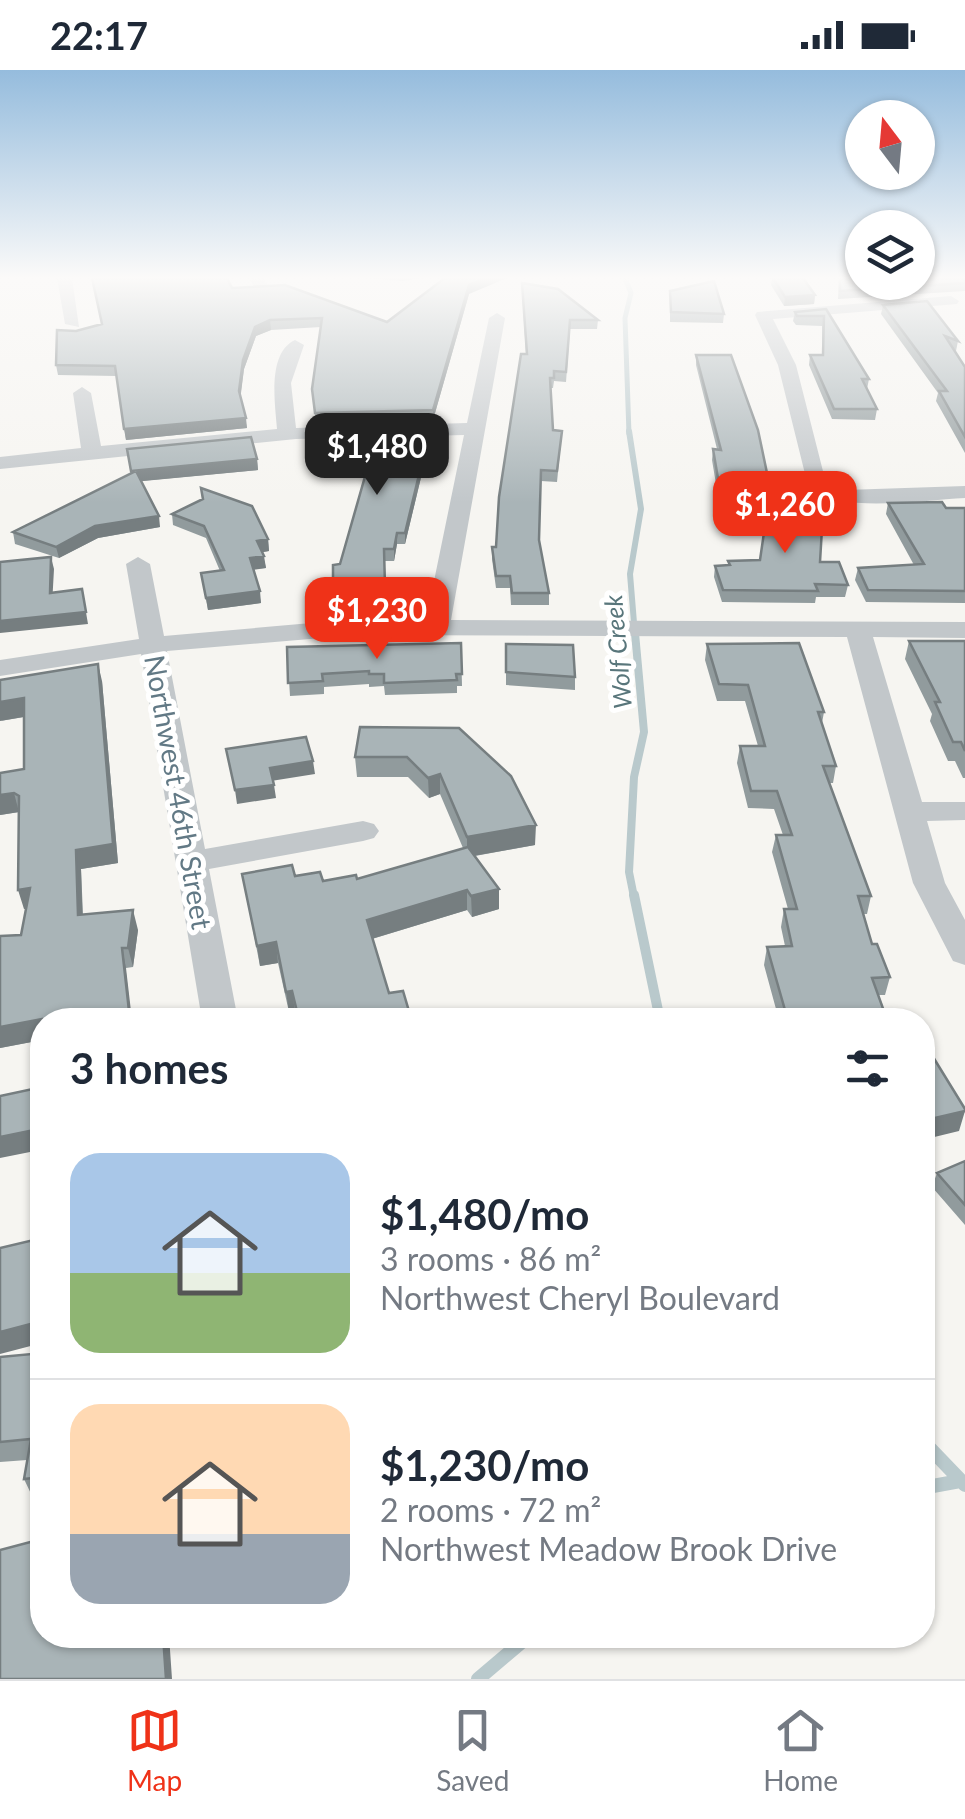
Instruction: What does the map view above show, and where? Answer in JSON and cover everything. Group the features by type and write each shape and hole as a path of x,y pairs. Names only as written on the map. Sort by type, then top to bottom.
{"street":[{"path":"287,432 282,383 292,353"},
{"path":"437,626 489,353"},
{"path":"781,353 816,486 845,496 965,492"},
{"path":"82,393 92,453"},
{"path":"0,462 287,432 387,426 475,429"},
{"name":"Northwest 46th Street","path":"138,564 218,1008"},
{"path":"0,668 152,645 340,628 965,630"},
{"path":"858,630 929,883 965,953"},
{"path":"908,812 965,811"},
{"path":"192,862 363,831"}],"building":[{"path":"56,353 246,353 239,391 246,418 124,429 115,366 56,365"},
{"path":"317,353 449,353 433,410 315,413 312,389"},
{"path":"567,353 566,372 554,371 554,378 550,378 553,430 562,431 557,471 541,470 539,540 549,593 512,593 510,576 496,576 492,547 496,547 499,497 521,354"},
{"path":"853,353 869,379 862,379 877,409 834,409 810,355"},
{"path":"919,353 956,353 965,367 965,437 939,391 947,391"},
{"path":"696,355 731,355 758,430 772,497 722,502 713,449 721,450"},
{"path":"430,429 405,533 397,533 394,549 384,549 385,586 333,588 333,565 340,564 372,452 320,456 317,432"},
{"path":"251,437 257,459 131,471 127,449"},
{"path":"136,471 159,516 95,526 56,547 13,532"},
{"path":"201,488 252,506 268,539 257,541 264,556 250,558 260,591 206,598 201,573 224,570 204,526 172,514 203,499"},
{"path":"942,502 946,508 965,508 965,591 868,590 858,568 924,564 888,503"},
{"path":"768,505 792,505 791,509 823,512 820,562 839,562 848,585 815,584 818,591 723,590 715,566 730,565 728,561 760,560"},
{"path":"51,557 50,593 82,589 86,612 0,621 0,562"},
{"path":"909,641 965,641 965,751 961,742 953,742 935,702 940,702"},
{"path":"461,643 462,674 456,674 457,680 384,683 384,674 369,671 322,674 323,681 288,683 287,647"},
{"path":"799,643 824,712 818,712 836,766 823,766 871,896 858,896 872,944 877,944 890,977 872,978 883,1008 784,1008 767,947 792,946 784,909 797,909 776,835 792,835 777,791 751,791 740,746 765,746 748,685 719,684 707,644"},
{"path":"506,644 573,645 575,677 506,672"},
{"path":"98,664 113,844 76,850 78,915 133,910 128,948 122,948 129,1008 30,1008 30,1021 0,1027 0,936 21,935 30,888 18,890 19,796 0,795 0,773 24,769 24,698 0,702 0,680"},
{"path":"360,727 459,728 511,776 536,825 467,837 440,774 428,778 407,757 355,757"},
{"path":"306,737 313,761 270,768 274,785 235,790 226,749"},
{"path":"468,847 499,889 471,896 467,890 367,920 389,993 403,991 408,1008 296,1008 292,991 286,992 276,942 257,946 242,874 292,865 295,876 320,872 323,881 356,875 357,879"},
{"path":"935,1060 965,1109 935,1118"},
{"path":"30,1090 30,1131 0,1137 0,1096"},
{"path":"965,1161 965,1205 937,1173"},
{"path":"30,1241 30,1324 0,1332 0,1248"},
{"path":"30,1354 30,1439 0,1442 0,1357"},
{"path":"30,1445 30,1478 24,1479"},
{"path":"30,1542 30,1648 164,1648 166,1679 0,1679 0,1550"}],"waterway":[{"name":"Wolf Creek","path":"626,353 629,434"},
{"name":"Wolf Creek","path":"629,431 641,509 630,574 635,635"},
{"name":"Wolf Creek","path":"634,897 629,872 634,777 644,732 635,633"},
{"name":"Wolf Creek","path":"634,895 658,1008"},
{"name":"Wolf Creek","path":"935,1454 965,1485"},
{"path":"935,1486 960,1481"},
{"path":"478,1679 515,1648"}]}
